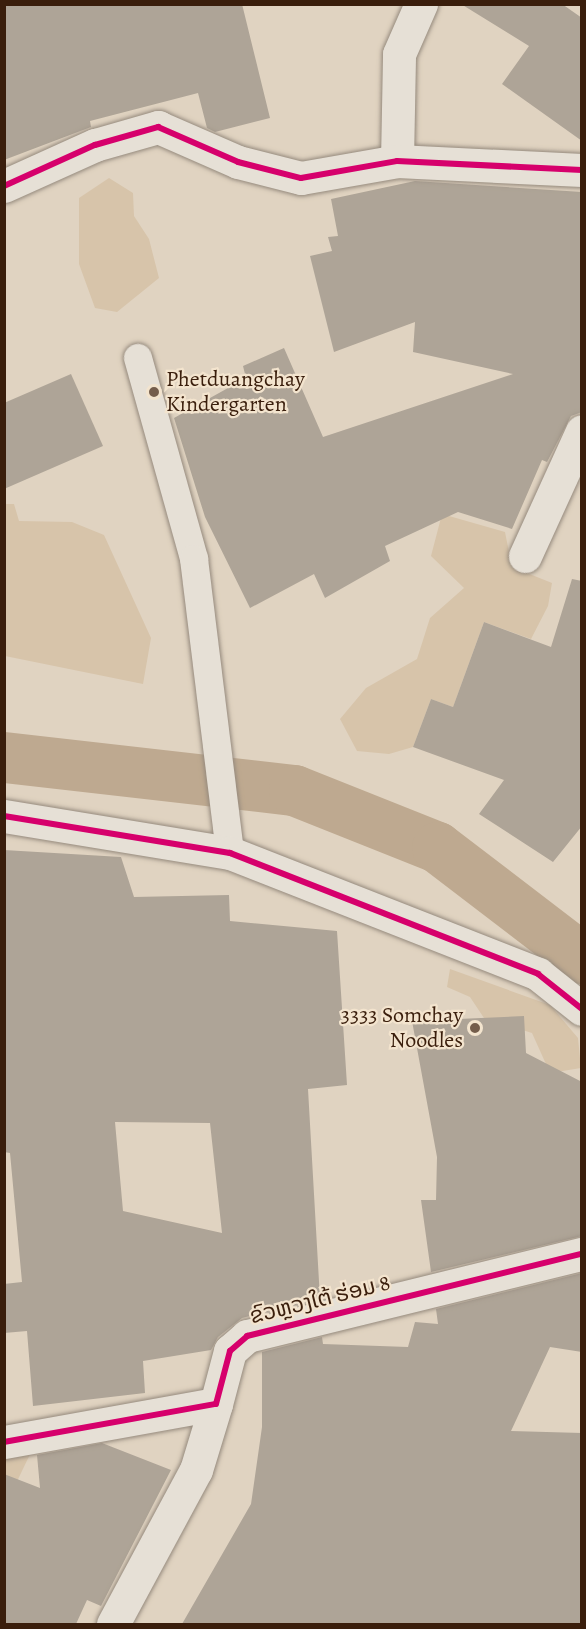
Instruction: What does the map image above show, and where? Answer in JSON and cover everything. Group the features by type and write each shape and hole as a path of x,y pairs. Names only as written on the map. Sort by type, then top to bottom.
{"street":[{"path":"397,161 399,54 421,4"},
{"path":"4,186 95,145 158,127 238,162 301,178 397,161 582,170"},
{"path":"525,556 582,431"},
{"path":"4,816 230,853 538,974 582,1009"},
{"name":"ຂົວຫຼວງໃຕ້ ຮ່ອມ 8","path":"113,1624 196,1470 230,1350 246,1336 582,1254"},
{"path":"4,1442 216,1404"}],"lane":[{"path":"138,358 194,559 230,853"}],"shaded area":[{"path":"109,178 133,193 134,216 149,239 159,278 117,312 95,308 79,264 79,198"},
{"path":"5,504 14,504 19,521 72,522 104,535 151,638 143,684 5,656"},
{"path":"442,514 505,532 512,567 552,583 548,606 531,639 484,622 453,707 431,699 413,747 389,754 357,751 340,719 366,688 417,659 430,618 464,588 431,556"},
{"path":"450,969 550,1005 578,1038 581,1068 550,1073 532,1033 484,1018 470,997 447,987"},
{"path":"33,1448 10,1496 5,1510 5,1452"}],"building":[{"path":"4,4 242,4 270,118 215,132 207,128 198,93 90,121 91,127 4,160"},
{"path":"461,4 562,4 582,18 582,141 502,84 529,46"},
{"path":"415,181 582,192 582,412 571,416 547,462 542,460 512,529 458,512 385,546 390,561 325,598 314,574 250,608 205,517 174,418 246,378 243,366 284,348 323,437 513,374 413,352 415,322 334,352 310,256 332,251 328,237 338,236 331,199"},
{"path":"71,374 103,446 4,489 4,403"},
{"path":"572,579 582,581 582,826 553,862 479,814 504,780 413,747 431,699 453,707 484,622 551,647"},
{"path":"4,850 121,857 134,897 229,895 230,921 337,931 347,1085 308,1089 320,1299 242,1318 218,1337 211,1350 143,1361 145,1393 33,1406 27,1331 4,1333 4,1284 22,1282 10,1153 4,1152","holes":["115,1122 210,1123 222,1233 123,1211"]},
{"path":"524,1016 526,1053 582,1082 582,1236 431,1272 421,1200 436,1200 437,1157 412,1021"},
{"path":"582,1273 582,1352 550,1347 511,1431 582,1433 582,1624 182,1624 251,1504 262,1427 262,1352 322,1337 323,1344 408,1347 415,1322 438,1324 436,1309"},
{"path":"102,1443 171,1470 101,1606 87,1600 76,1624 4,1624 4,1474 40,1488 37,1455"}],"waterway":[{"path":"4,757 294,790 437,847 582,958"}],"cycle path":[{"path":"4,186 95,145 158,127 238,162 301,178 397,161 582,170"},
{"path":"4,816 230,853 538,974 582,1009"},
{"path":"4,1442 216,1404 230,1351 247,1336 582,1254"}],"place":[{"name":"Phetduangchay Kindergarten","path":"154,392"},
{"name":"3333 Somchay Noodles","path":"475,1028"}]}
